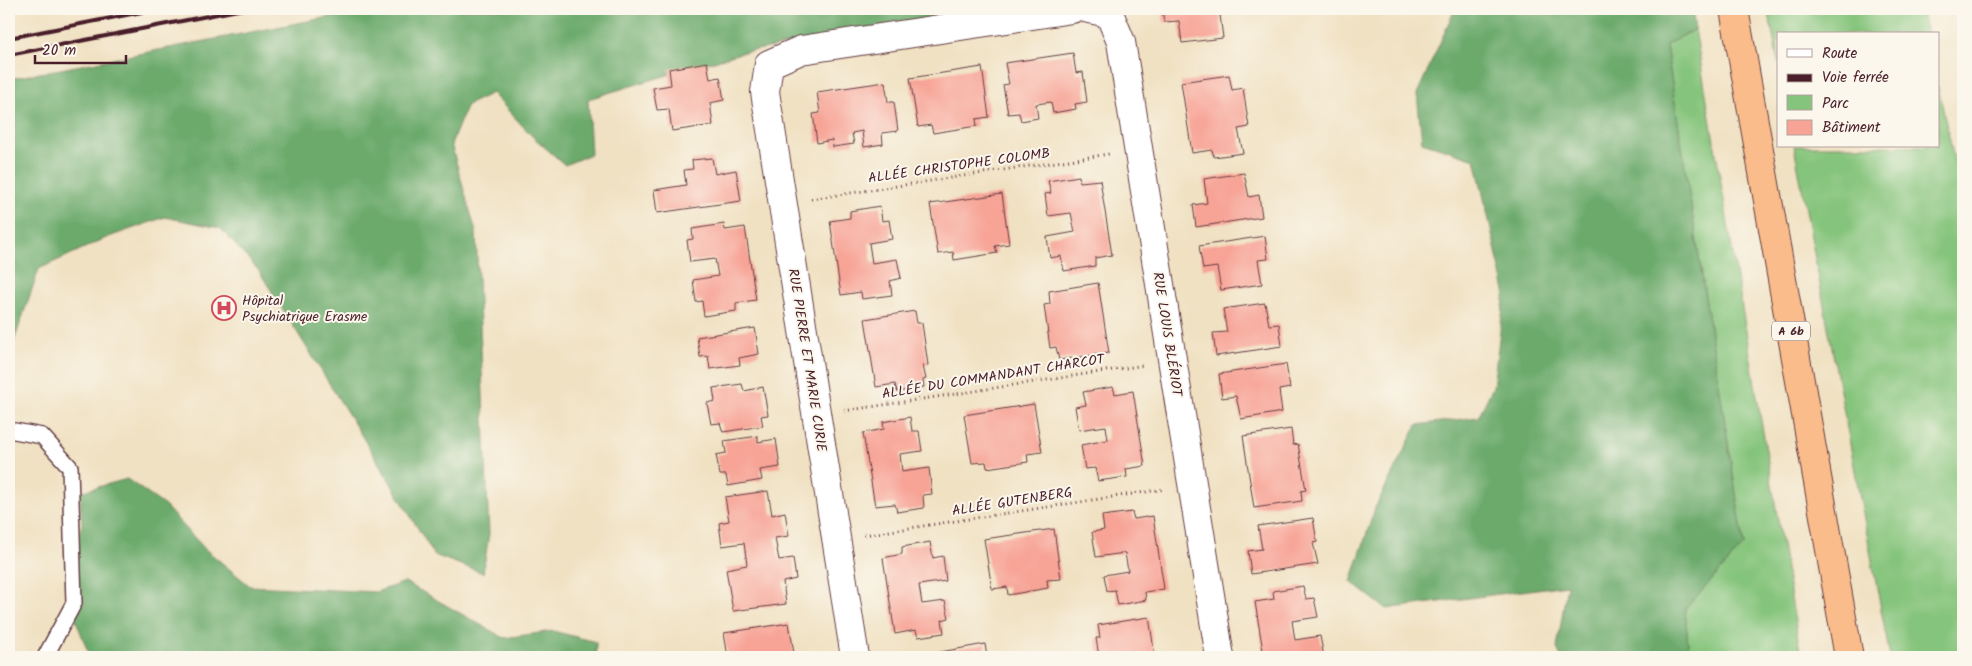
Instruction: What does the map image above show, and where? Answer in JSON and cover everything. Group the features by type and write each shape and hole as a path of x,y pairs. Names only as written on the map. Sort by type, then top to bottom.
{"highway":[{"name":"A 6b","path":"1734,9 1849,657"}],"street":[{"name":"RUE PIERRE ET MARIE CURIE","path":"856,657 765,92 769,64 801,50 1072,9"},
{"name":"RUE LOUIS BLÉRIOT","path":"1099,11 1121,42 1220,657"}],"lane":[{"path":"9,430 42,436 70,467 74,603 45,657"}],"path":[{"name":"ALLÉE CHRISTOPHE COLOMB","path":"783,203 1138,150"},
{"name":"ALLÉE DU COMMANDANT CHARCOT","path":"817,415 1172,360"},
{"name":"ALLÉE GUTENBERG","path":"836,539 1192,485"}],"green space":[{"path":"370,9 1003,9 744,52 588,99 591,154 565,165 532,136 492,93 467,105 451,144 476,232 489,534 483,573 434,555 259,271 220,228 165,217 106,238 39,269 14,341 9,348 9,79"},
{"path":"1455,9 1692,9 1695,29 1666,45 1744,545 1685,609 1689,657 1561,657 1557,648 1567,585 1386,609 1351,582 1375,508 1417,425 1478,417 1493,387 1505,291 1475,159 1422,142 1417,94"},
{"path":"1768,9 1921,9 1927,32 1777,32 1777,58"},
{"path":"1695,29 1801,657 1689,657 1685,609 1744,545 1666,45"},
{"path":"1940,95 1963,201 1963,657 1890,657 1794,148 1940,148"},
{"path":"127,479 165,506 205,549 250,586 376,592 405,582 504,638 553,631 596,642 596,657 90,657 72,610 69,567 82,524 80,492"}],"building":[{"path":"1162,9 1230,9 1230,13 1220,15 1223,38 1182,43 1179,21 1164,22"},
{"path":"1073,53 1076,73 1083,72 1087,102 1075,104 1076,109 1053,113 1051,102 1036,104 1038,118 1021,121 1019,113 1008,114 1003,85 1009,84 1005,63"},
{"path":"707,62 710,79 720,77 724,100 710,103 713,125 672,131 669,109 657,110 653,88 671,85 669,69"},
{"path":"982,67 989,117 976,119 977,126 933,133 931,125 918,127 910,78"},
{"path":"1229,75 1232,90 1243,88 1249,127 1238,129 1243,153 1214,157 1212,150 1192,153 1181,82"},
{"path":"885,82 888,102 894,102 898,131 882,133 883,144 864,147 862,131 852,133 854,144 833,147 832,140 817,143 813,114 820,113 817,92"},
{"path":"712,158 715,174 736,170 741,201 657,213 654,190 686,185 684,170 693,169 692,160"},
{"path":"1244,173 1249,197 1259,195 1262,217 1196,227 1193,205 1207,203 1204,179"},
{"path":"1079,176 1080,182 1100,180 1112,255 1095,258 1095,266 1064,271 1061,256 1050,258 1047,237 1075,232 1071,213 1048,216 1045,194 1051,193 1048,181"},
{"path":"1002,194 1009,244 995,246 997,253 954,260 953,252 938,254 930,204"},
{"path":"880,206 882,221 889,220 892,239 869,243 872,263 897,259 901,278 890,281 892,295 862,299 861,292 841,295 830,221 850,218 850,211"},
{"path":"724,224 725,230 745,227 756,300 736,303 736,311 704,316 702,301 696,302 693,280 718,276 715,259 690,262 687,240 693,239 692,229"},
{"path":"1265,236 1268,259 1258,260 1262,284 1221,290 1217,267 1203,269 1199,246"},
{"path":"1098,283 1109,353 1059,360 1056,347 1050,348 1044,305 1050,304 1049,291"},
{"path":"1265,303 1269,325 1279,324 1282,346 1216,356 1213,333 1227,332 1223,309"},
{"path":"915,311 917,323 922,323 928,365 923,366 926,379 923,380 924,387 897,392 895,384 876,387 865,319"},
{"path":"755,328 759,354 739,358 740,365 710,369 708,356 700,357 697,337"},
{"path":"1286,364 1290,388 1279,390 1282,412 1241,419 1236,396 1222,398 1219,374"},
{"path":"742,384 744,391 763,387 768,415 761,416 763,426 723,432 720,423 711,424 707,403 715,401 713,388"},
{"path":"1113,387 1115,394 1133,391 1145,466 1126,469 1127,477 1098,481 1095,468 1085,469 1081,445 1108,440 1106,426 1079,430 1075,407 1086,405 1083,392"},
{"path":"1034,404 1042,452 1027,454 1028,462 987,468 986,462 972,463 964,415"},
{"path":"910,417 912,431 919,431 922,451 900,454 902,472 929,468 932,494 923,495 924,508 897,512 895,504 875,506 863,433 884,429 883,422"},
{"path":"1291,429 1293,445 1298,444 1306,490 1301,491 1302,501 1254,508 1243,436"},
{"path":"758,436 758,442 776,439 780,467 760,470 762,480 728,486 726,475 720,475 716,455 726,453 724,441"},
{"path":"9,490 13,491 10,560 9,560"},
{"path":"768,491 772,515 785,512 789,536 775,538 779,560 793,558 796,579 783,582 786,604 733,611 726,569 747,565 744,543 722,546 719,523 729,521 725,497"},
{"path":"1132,512 1134,519 1153,516 1164,589 1145,592 1146,600 1118,605 1115,590 1107,591 1104,575 1128,571 1125,553 1096,557 1092,532 1104,530 1102,516"},
{"path":"1313,518 1317,542 1313,543 1318,564 1251,574 1248,551 1262,549 1258,526"},
{"path":"1054,529 1061,579 1047,580 1048,588 1008,595 1007,587 992,589 984,539"},
{"path":"930,542 933,558 943,556 946,581 919,585 922,604 945,601 949,618 942,620 944,633 918,637 916,630 895,634 883,558 902,554 902,547"},
{"path":"1303,586 1306,599 1314,598 1318,617 1292,621 1295,640 1320,636 1324,657 1264,657 1255,602 1274,599 1273,591"},
{"path":"1149,617 1155,657 1099,657 1096,638 1100,638 1098,625"},
{"path":"789,623 794,653 775,657 728,657 724,633"},
{"path":"985,644 987,657 918,657 918,656"}],"railway":[{"path":"9,38 157,9"},
{"path":"9,55 243,9"}],"place":[{"name":"Hôpital Psychiatrique Erasme","path":"224,308"}]}
